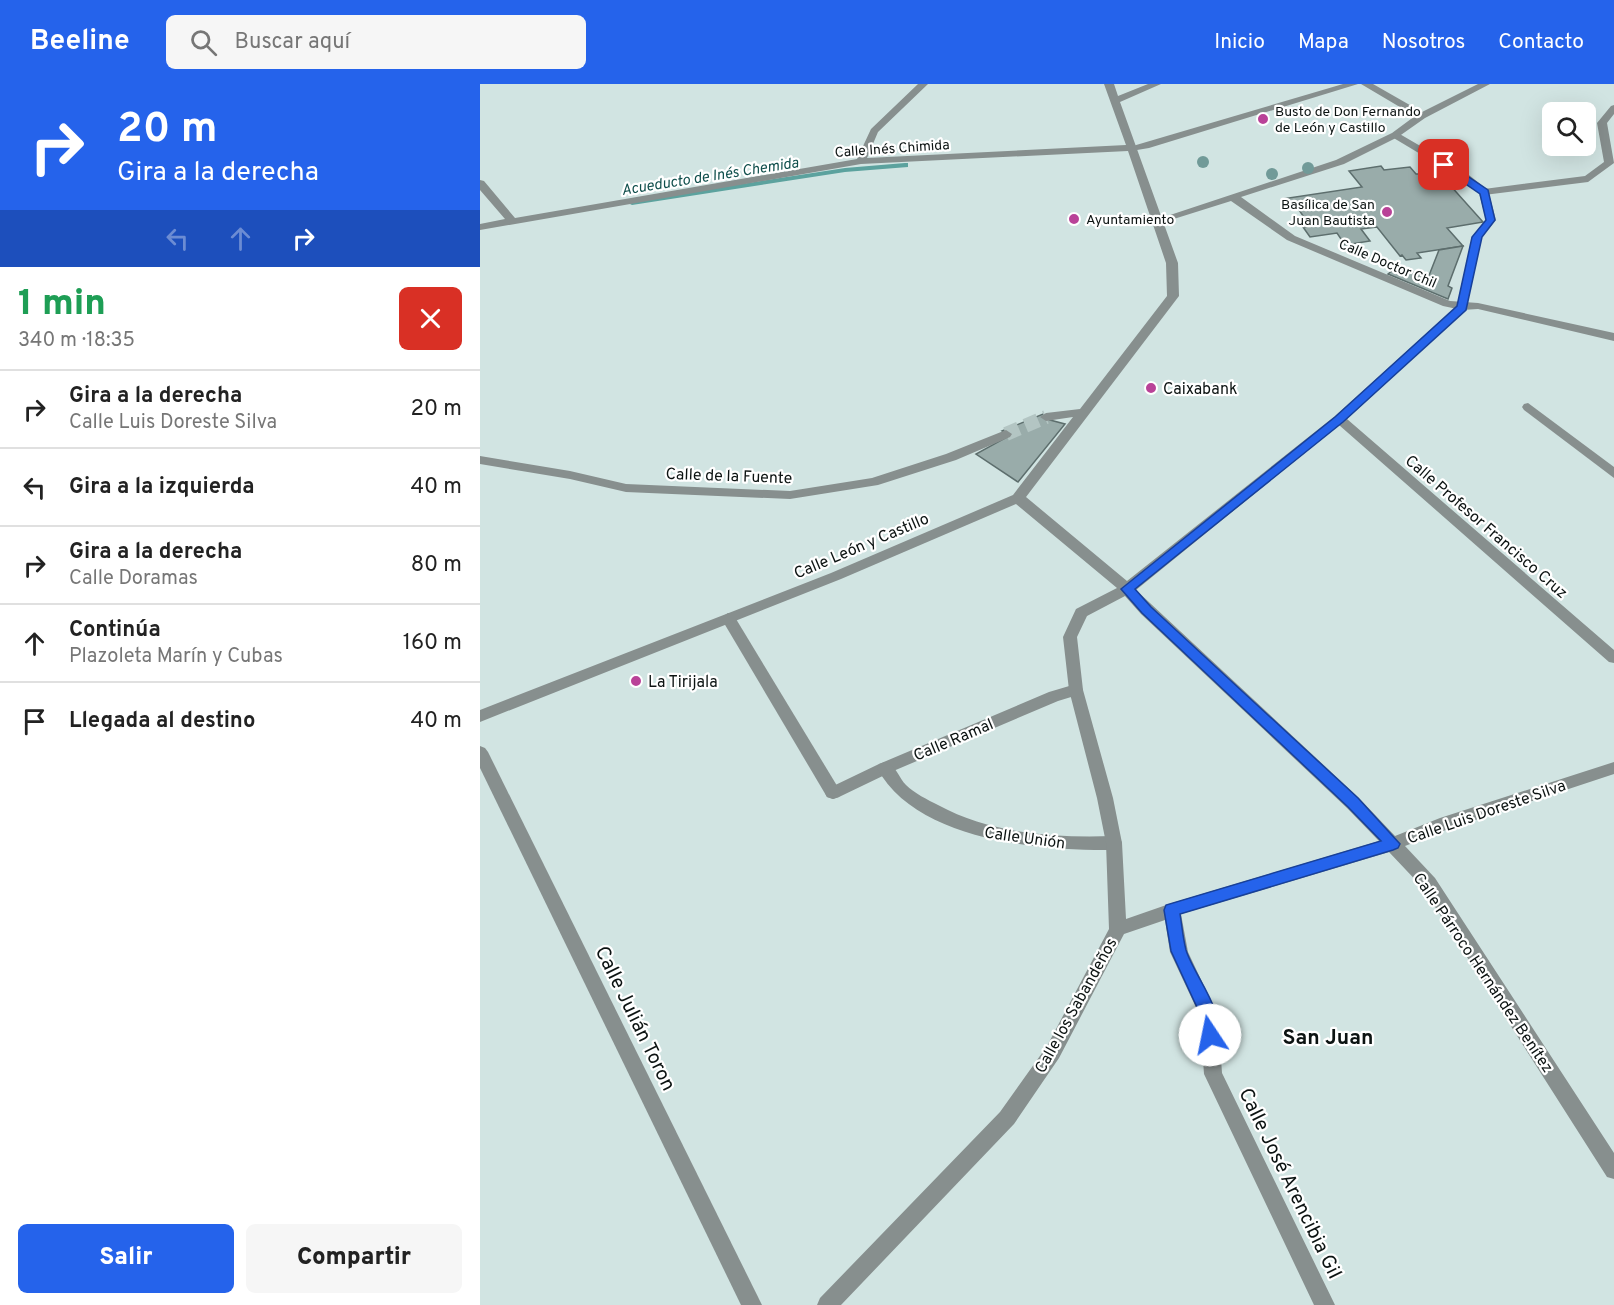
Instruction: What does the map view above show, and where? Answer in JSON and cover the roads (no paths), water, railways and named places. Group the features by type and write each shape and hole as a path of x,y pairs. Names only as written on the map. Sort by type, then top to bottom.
{"street":[{"path":"861,161 874,131 923,84"},
{"path":"1109,84 1157,221 1340,162 1395,135 1422,116 1485,84"},
{"path":"1115,100 1156,84"},
{"name":"Calle Inés Chimida","path":"480,226 861,161 1145,146 1353,84"},
{"path":"1366,84 1422,116"},
{"path":"1485,192 1588,179 1609,163 1602,123 1614,108"},
{"path":"1395,135 1461,174 1485,192 1491,220 1477,237 1462,307"},
{"path":"480,183 511,220"},
{"name":"Calle Doctor Chil","path":"1233,197 1291,238 1447,304 1462,307 1478,306 1614,337"},
{"name":"Calle León y Castillo","path":"480,716 836,576 1018,498 1140,336 1173,296 1172,264 1157,221"},
{"name":"Calle los Sabandeños","path":"827,1305 1007,1118 1053,1052 1118,929 1114,843 1106,798 1076,690 1070,637 1081,613 1127,589 1339,419 1462,307"},
{"path":"1528,407 1614,474"},
{"path":"1046,417 1084,412"},
{"name":"Calle Profesor Francisco Cruz","path":"1339,419 1614,658"},
{"name":"Calle de la Fuente","path":"480,460 570,475 626,488 790,495 873,482 951,458 1006,434"},
{"name":"Calle Párroco Hernández Benítez","path":"1018,498 1127,589 1146,610 1353,802 1429,884 1614,1170"},
{"name":"Calle Ramal","path":"728,618 833,793 885,768 1054,696 1076,690"},
{"name":"Calle Julián Toron","path":"480,752 752,1305"},
{"name":"Calle Unión","path":"885,768 901,790 932,810 979,831 1069,844 1114,843"},
{"name":"Calle Luis Doreste Silva","path":"1118,929 1172,910 1393,844 1446,823 1614,768"},
{"name":"Calle José Arencibia Gil","path":"1172,910 1179,951 1209,1016 1213,1074 1325,1305"}],"waterway":[{"name":"Acueducto de Inés Chemida","path":"632,203 845,170 905,165"}],"tunnel":[{"path":"1006,434 1046,417"}],"place":[{"name":"Busto de Don Fernando de León y Castillo","path":"1263,119"},
{"name":"Basílica de San Juan Bautista","path":"1387,212"},
{"name":"Ayuntamiento","path":"1074,219"},
{"name":"Caixabank","path":"1151,388"},
{"name":"La Tirijala","path":"636,681"}],"district":[{"name":"San Juan","path":"1328,1037"}]}
